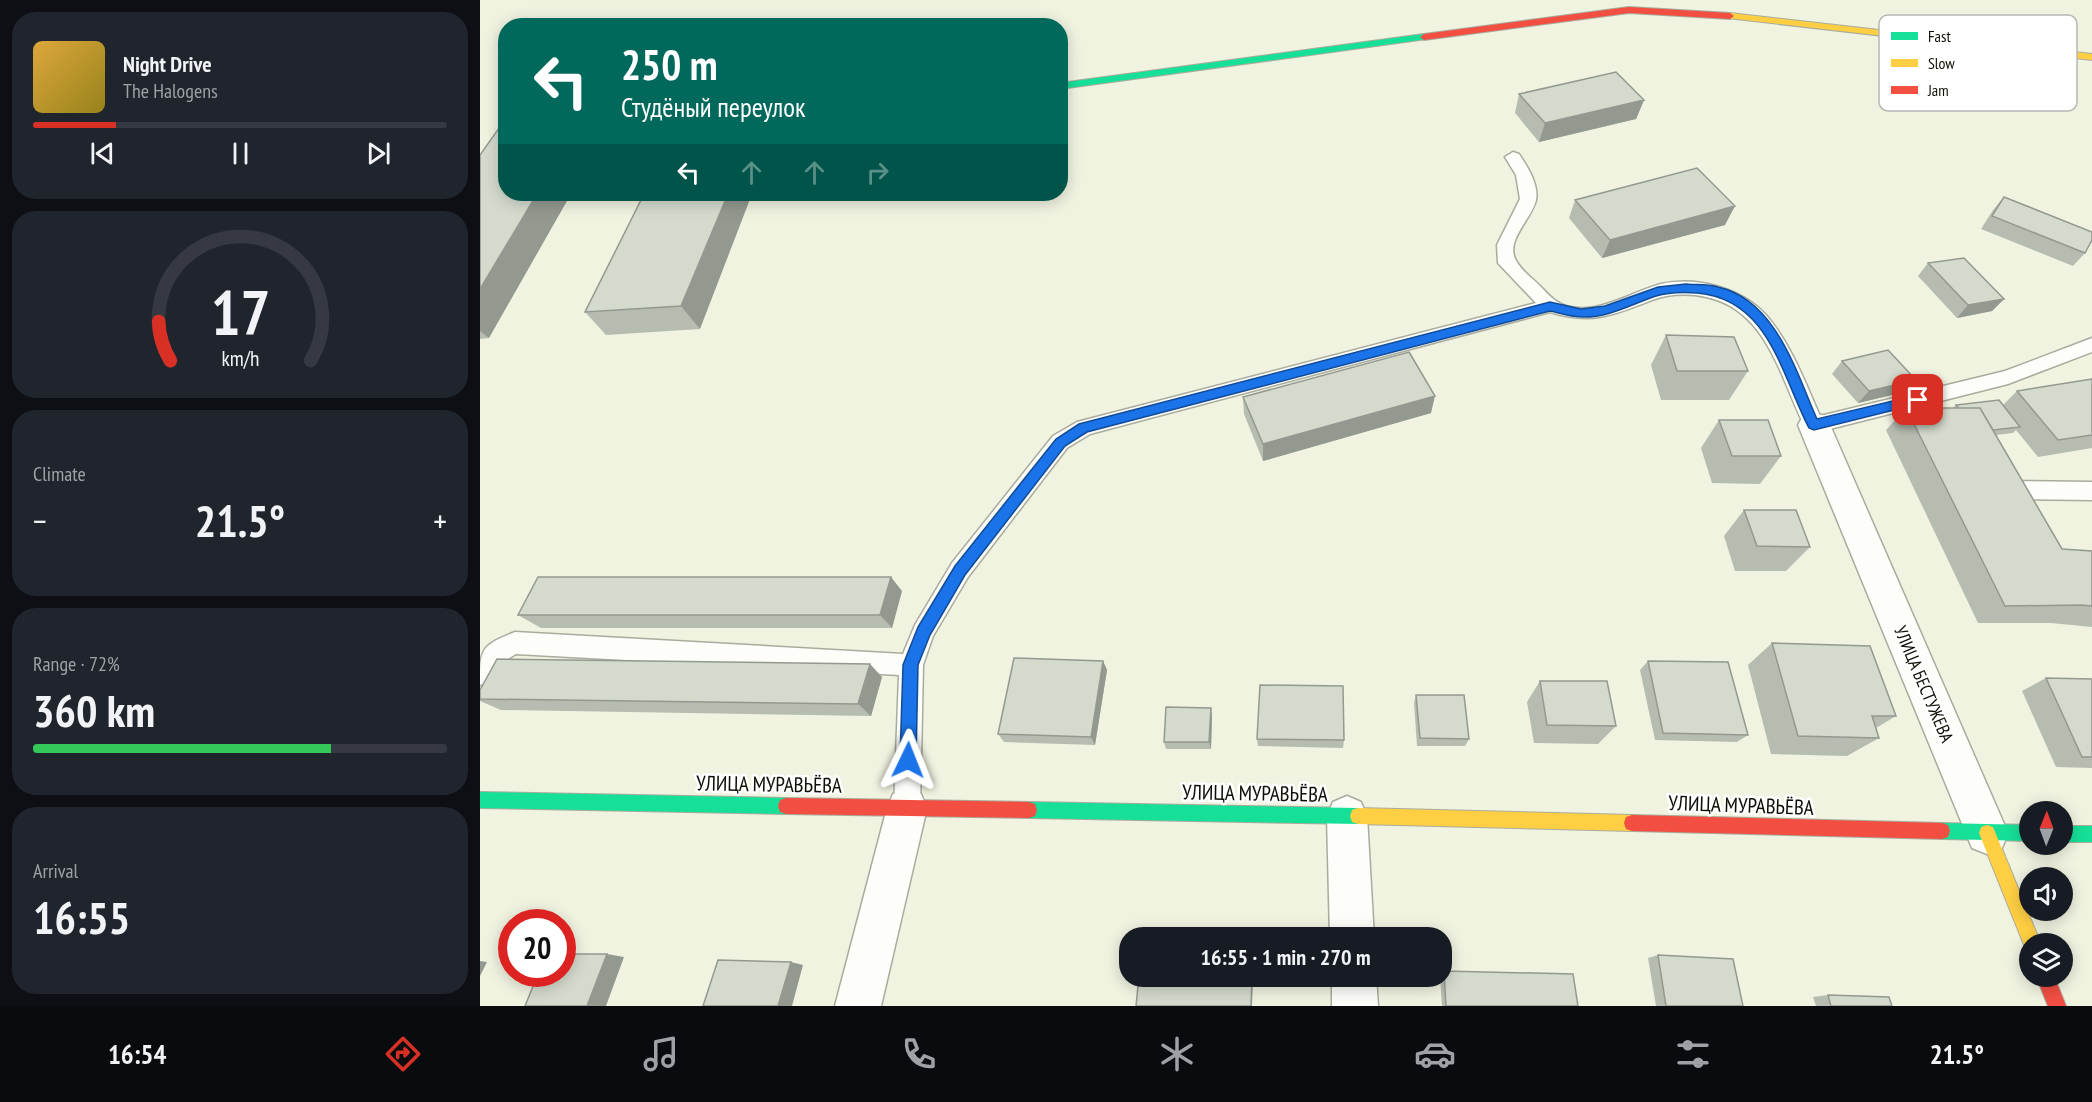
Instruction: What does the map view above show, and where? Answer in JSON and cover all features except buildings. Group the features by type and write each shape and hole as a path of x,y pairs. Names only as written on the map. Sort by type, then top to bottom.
{"street":[{"path":"1068,85 1629,10 1754,17 1879,32"},
{"path":"2077,55 2092,57"},
{"name":"УЛИЦА БЕСТУЖЕВА","path":"1814,425 2028,933"},
{"name":"УЛИЦА МУРАВЬЁВА","path":"480,800 1347,816 2019,833"},
{"path":"858,1006 907,808"},
{"path":"1347,816 1352,927"},
{"path":"2073,834 2092,834"},
{"path":"1354,987 1355,1006"},
{"path":"2049,987 2057,1006"}],"lane":[{"path":"1513,157 1524,175 1528,200 1505,245 1508,263 1550,306"},
{"path":"907,808 911,665 923,632 960,570 1060,442 1084,428 1550,306 1581,313 1606,310 1658,291 1686,288 1717,290 1745,304 1771,331 1814,425 2008,377 2092,345"},
{"path":"1998,490 2092,491"},
{"path":"480,674 498,651 515,643 911,665"}],"traffic: fast":[{"path":"1068,85 1424,37"},
{"path":"480,800 786,806"},
{"path":"1029,810 1358,816"},
{"path":"1942,831 2019,833"},
{"path":"2073,834 2092,834"}],"traffic: slow":[{"path":"1730,16 1879,33"},
{"path":"2077,55 2092,57"},
{"path":"1358,816 1632,823"},
{"path":"1987,833 2028,933"}],"traffic: jam":[{"path":"1424,37 1629,10 1730,16"},
{"path":"786,806 1029,810"},
{"path":"1632,823 1942,831"},
{"path":"2049,987 2057,1006"}],"route":[{"path":"908,760 911,665 923,632 960,570 1060,442 1084,428 1550,306 1581,313 1606,310 1658,291 1686,288 1717,290 1745,304 1771,331 1814,425 1918,400"}]}
